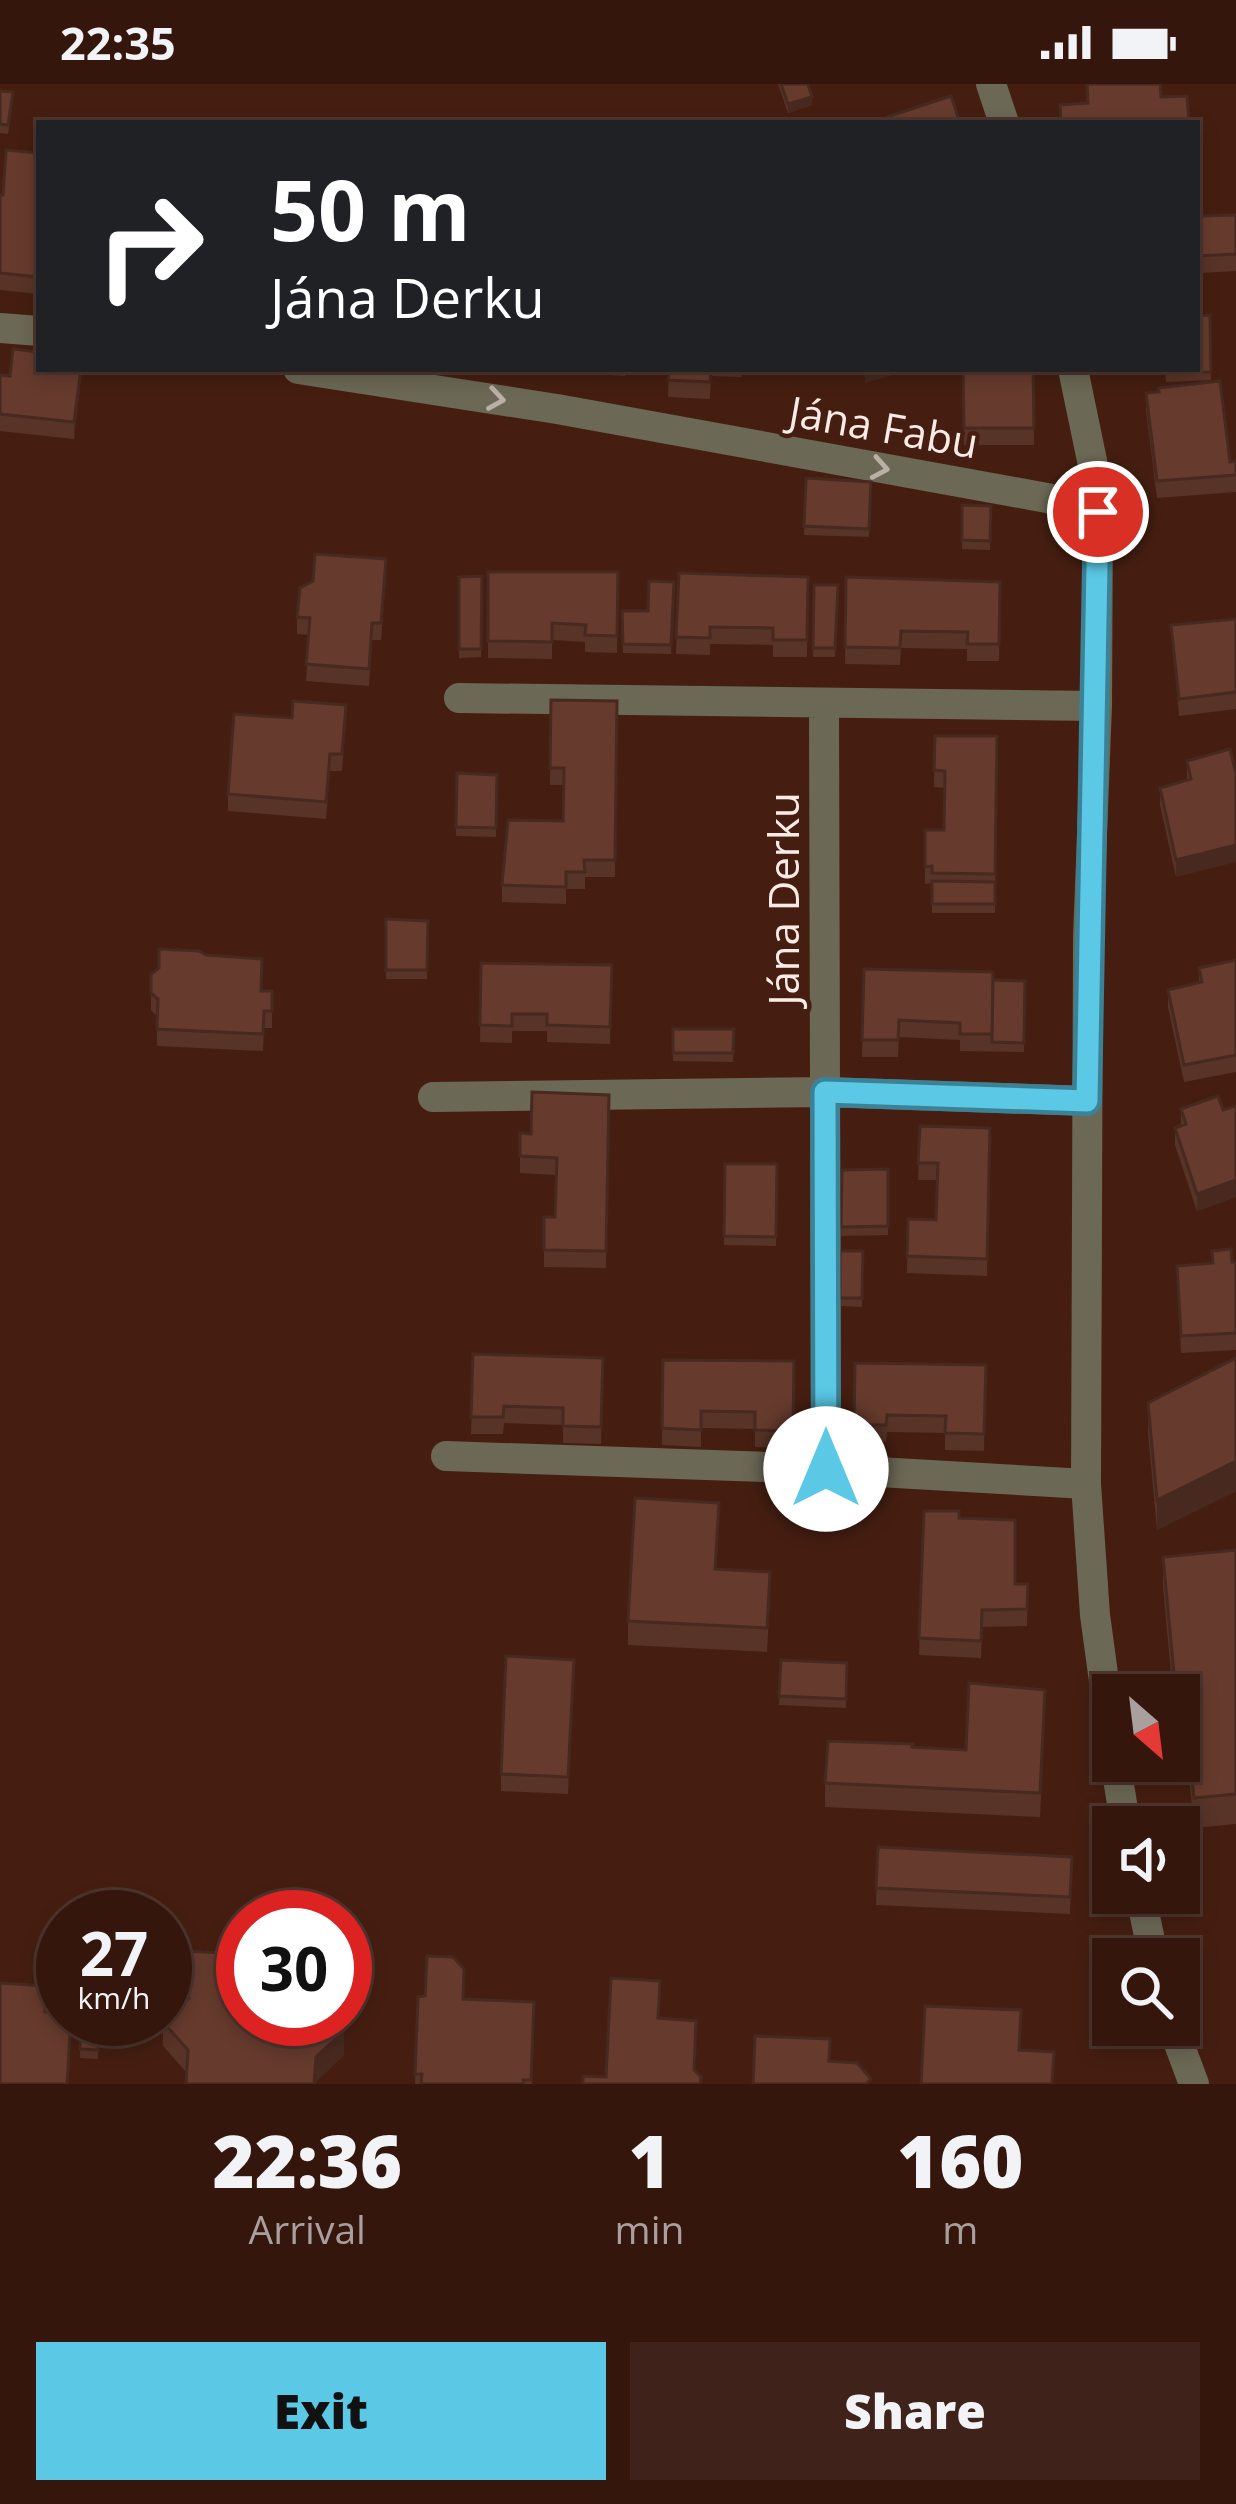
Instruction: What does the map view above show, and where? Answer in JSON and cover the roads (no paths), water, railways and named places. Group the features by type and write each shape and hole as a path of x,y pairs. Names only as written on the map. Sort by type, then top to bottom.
{"street":[{"path":"991,84 1003,120"},
{"path":"0,328 36,331"},
{"name":"Jána Fabu","path":"317,372 557,409 1047,498 1098,512"},
{"path":"1074,372 1096,475 1098,512 1088,937 1086,1484 1103,1674"},
{"path":"459,698 1097,706"},
{"name":"Jána Derku","path":"824,706 826,1469"},
{"path":"433,1096 825,1092 1087,1101"},
{"path":"446,1456 826,1469 1086,1484"},
{"path":"1180,2046 1194,2084"}]}
